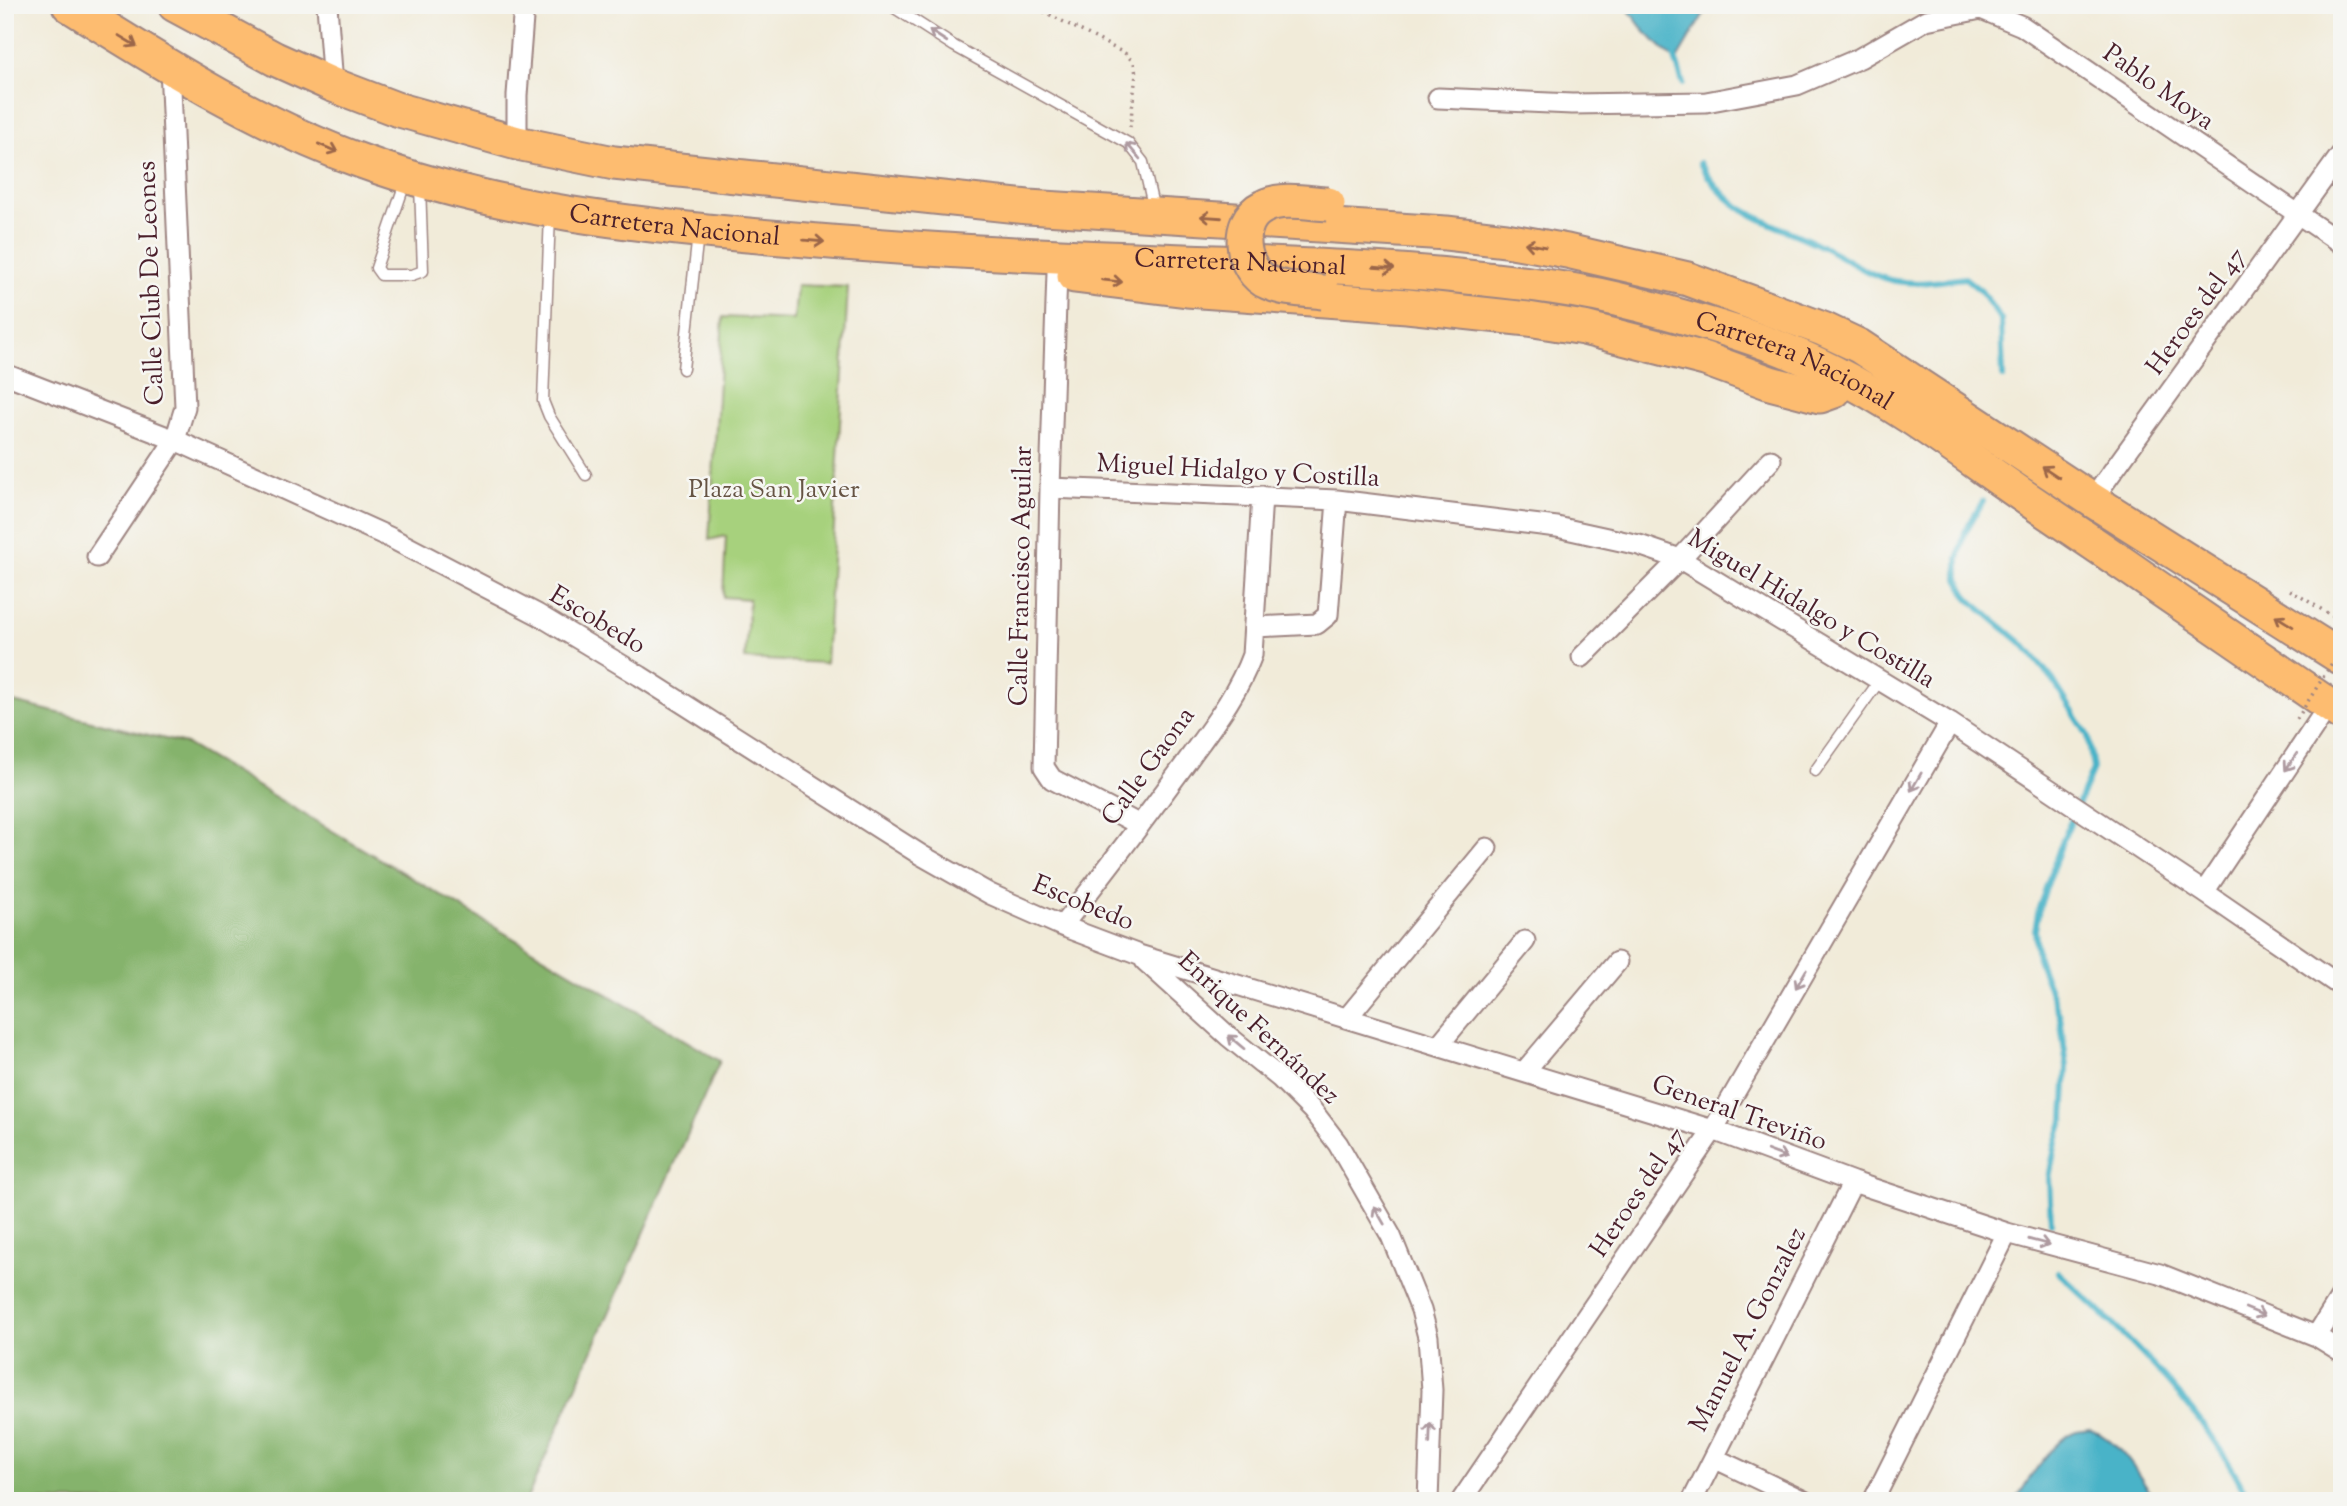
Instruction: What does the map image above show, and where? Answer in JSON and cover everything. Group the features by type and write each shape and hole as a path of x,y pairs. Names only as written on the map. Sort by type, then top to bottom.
{"highway":[{"name":"Carretera Nacional","path":"69,5 220,96 312,141 414,179 550,210 620,222 699,231 1024,255 1385,268 1561,288 1630,303 1728,330 1830,370 1886,400 2335,709"},
{"name":"Carretera Nacional","path":"175,5 275,59 333,85 407,113 517,143 614,163 704,175 1028,207 1446,233 1567,251 1688,279 1810,324 1859,346 2342,658"},
{"path":"1886,400 1834,391 1789,379 1694,345 1563,312 1434,296 1323,292 1283,287 1259,277 1251,270 1247,260 1245,230 1253,214 1281,201 1474,214 1544,224 1654,250 1732,272 1800,298 1869,330 1934,368 1959,388 1969,400 1979,423"},
{"path":"1024,255 1057,272 1082,278 1187,290 1407,306 1584,328 1705,359 1770,383 1820,396 1834,391"}],"street":[{"path":"327,5 333,85"},
{"path":"517,143 517,95 524,5"},
{"name":"Pablo Moya","path":"1438,98 1572,104 1706,102 1797,85 1860,58 1926,20 1981,9 2022,26 2298,217 2342,244"},
{"name":"Calle Club De Leones","path":"97,557 175,440 182,422 186,392 170,66"},
{"name":"Heroes del 47","path":"2092,499 2342,153"},
{"name":"Calle Francisco Aguilar","path":"1057,272 1045,766 1052,779 1140,825"},
{"name":"Escobedo","path":"5,374 175,440 389,537 537,614 921,855 990,894 1139,956"},
{"path":"1582,657 1680,559 1771,460"},
{"name":"Miguel Hidalgo y Costilla","path":"1050,488 1337,500 1557,527 1626,542 1680,559 1950,723 2342,987"},
{"name":"Calle Gaona","path":"1062,926 1230,702 1245,675 1252,655 1255,627 1262,496"},
{"path":"1255,627 1317,624 1328,615 1337,500"},
{"path":"2204,892 2335,709"},
{"name":"Heroes del 47","path":"1461,1501 1713,1130 1950,723"},
{"path":"1347,1018 1487,848"},
{"path":"1438,1046 1525,941"},
{"name":"General Treviño","path":"1139,956 1713,1130 1853,1182 2007,1233 2160,1274 2316,1336 2342,1352"},
{"name":"Enrique Fernández","path":"1139,956 1280,1078 1312,1110 1338,1144 1391,1236 1421,1310 1429,1349 1432,1390 1428,1501"},
{"path":"1524,1072 1617,962"},
{"name":"Manuel A. Gonzalez","path":"1692,1501 1853,1182"},
{"path":"1873,1501 2007,1233"},
{"path":"2316,1336 2342,1295"},
{"path":"1714,1458 1804,1501"}],"lane":[{"path":"890,5 954,46 1128,143 1143,162 1155,214"},
{"path":"414,179 423,271 412,275 381,275 376,268 414,179"},
{"path":"550,210 543,401 549,416 586,475"},
{"path":"683,369 699,231"},
{"path":"1815,771 1880,680"}],"path":[{"path":"1031,5 1126,54 1134,63 1136,74 1128,143"},
{"path":"2290,590 2342,622"},
{"path":"2297,719 2342,646"}],"green space":[{"name":"Plaza San Javier","path":"797,285 848,287 826,663 745,659 749,599 723,597 726,536 709,540 723,317 794,320"},
{"path":"5,700 186,744 720,1061 526,1501 5,1501"}],"water":[{"path":"1625,5 1709,5 1676,61 1645,32"},
{"path":"2090,1429 2120,1450 2155,1501 2016,1501 2033,1473 2058,1443 2074,1432"}],"waterway":[{"path":"1674,55 1683,83"},
{"path":"1700,163 1713,182 1742,209 1812,241 1878,276 1912,283 1965,278 1981,291 2001,320 2003,377"},
{"path":"1983,501 1965,532 1958,559 1958,579 1969,599 2025,646 2053,680 2088,736 2093,769 2062,842 2039,908 2035,930 2038,959 2060,1017 2067,1067 2064,1118 2049,1178 2051,1223"},
{"path":"2058,1272 2139,1351 2189,1407 2232,1468 2250,1501"}]}
